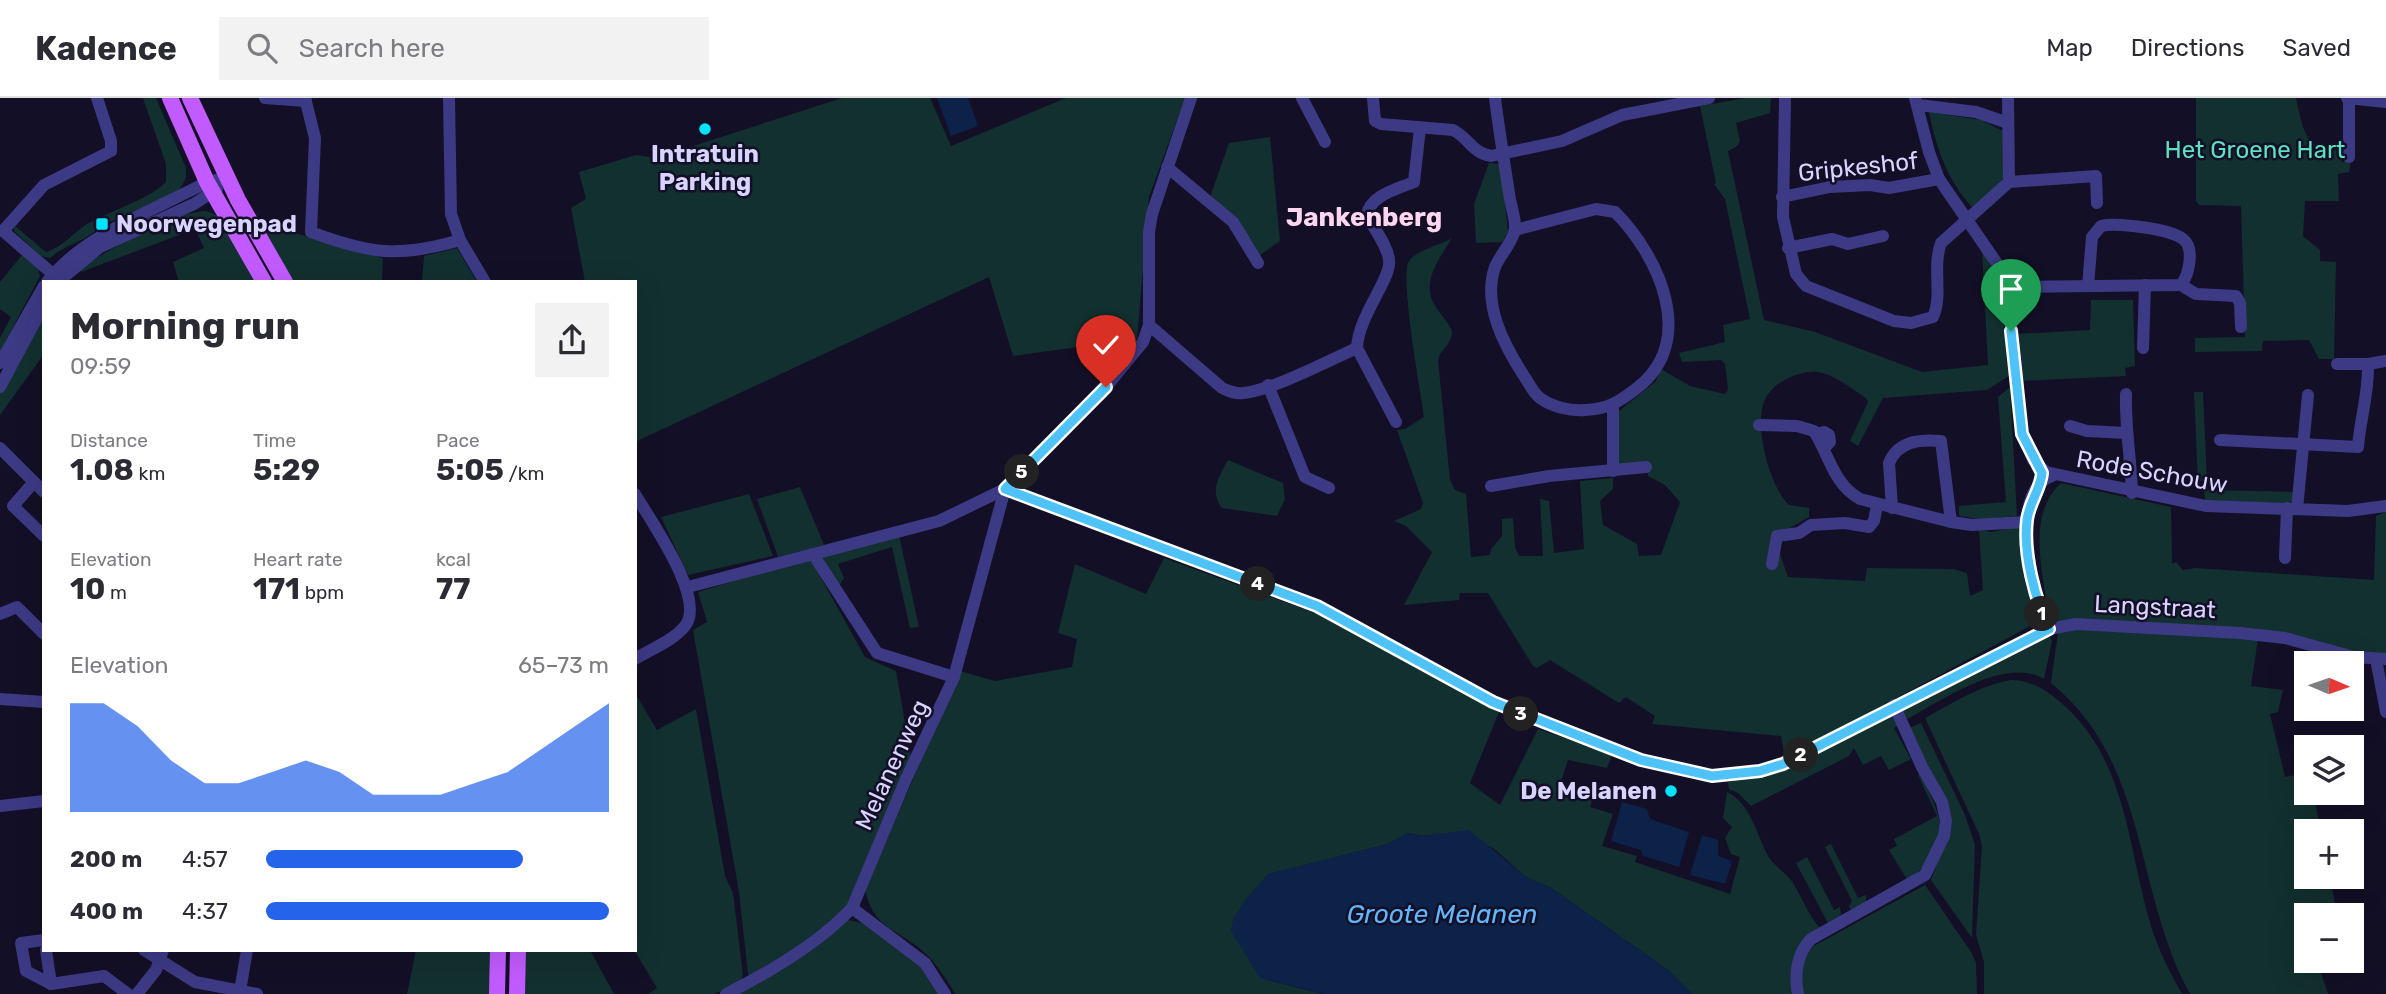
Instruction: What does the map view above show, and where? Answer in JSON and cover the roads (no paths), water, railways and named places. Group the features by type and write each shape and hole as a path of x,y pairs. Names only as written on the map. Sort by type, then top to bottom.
{"main road":[{"path":"170,98 210,188 263,280"},
{"path":"190,98 227,178 284,280"},
{"path":"497,994 498,952"},
{"path":"517,952 517,994"}],"street":[{"path":"53,280 2,230 44,185 111,151 111,141 97,98"},
{"path":"265,98 306,100 315,138 310,232 382,253 422,251 460,240"},
{"path":"449,98 451,214 460,240 484,280"},
{"path":"688,587 939,521 969,509 1005,489 1106,387 1143,342 1149,325 1149,232 1167,167 1191,98"},
{"path":"1302,98 1325,142"},
{"path":"1373,98 1375,121 1381,124 1453,130 1462,135 1479,154 1503,155 1562,141 1622,115 1670,101 1709,98"},
{"path":"1495,98 1515,230 1496,266 1491,299 1495,319 1512,357 1538,397 1574,411 1604,410 1614,406 1650,377 1663,350 1667,335 1666,298 1662,279 1653,260 1615,212 1596,209 1515,230"},
{"name":"Gripkeshof","path":"1785,98 1782,197 1788,248 1796,274 1806,286 1894,321 1923,322 1933,317 1937,309 1937,253 1941,243 2009,181"},
{"path":"2008,98 2009,181 2096,172 2097,203"},
{"path":"2349,157 2348,99 2386,102"},
{"path":"2008,123 1976,112 1917,102 1929,152 1939,179 1998,265 2005,287 2022,434 2033,460 2046,479 2032,497 2026,522 2037,597 2049,629"},
{"path":"1396,422 1357,348 1357,331 1364,313 1389,270 1390,258 1367,215 1367,210 1378,197 1414,181 1420,128"},
{"path":"1167,167 1233,222 1258,263"},
{"path":"55,280 87,244 227,178"},
{"name":"Gripkeshof","path":"1782,197 1830,187 1841,189 1870,185 1889,188 1939,179"},
{"path":"2088,286 2092,237 2096,230 2107,224 2151,229 2183,239 2189,257 2185,280 2181,285"},
{"path":"1788,248 1832,239 1848,244 1884,236"},
{"path":"2143,348 2145,285"},
{"path":"2005,287 2181,285 2196,294 2236,296 2241,327"},
{"path":"0,363 42,299"},
{"path":"0,387 42,309"},
{"path":"1149,325 1222,388 1233,393 1245,393 1268,385 1357,348"},
{"path":"2337,364 2386,361"},
{"path":"2220,440 2284,441 2302,445 2358,447 2360,416 2367,397 2368,364"},
{"path":"1268,385 1305,477 1329,488"},
{"path":"2126,394 2126,433 2130,449 2132,493"},
{"path":"2284,558 2308,395"},
{"path":"1613,471 1614,406"},
{"path":"1759,425 1797,426 1816,435 1836,476 1849,493 1877,505 1972,525 2026,522"},
{"path":"2070,426 2087,431 2126,433"},
{"path":"1892,508 1889,463 1892,456 1912,442 1941,441 1951,522"},
{"path":"0,448 39,487 13,506 42,534"},
{"path":"1491,486 1549,476 1646,467"},
{"name":"Rode Schouw","path":"2046,479 2193,505 2348,511 2386,506"},
{"name":"Melanenweg","path":"726,994 792,956 837,923 852,908 906,779 954,677 1005,489"},
{"name":"Langstraat","path":"1005,489 1317,606 1493,702 1606,747 1674,769 1712,776 1760,771 1829,742 1895,705 2049,629 2076,624 2286,638 2354,657 2381,659"},
{"path":"637,498 688,587 691,614 687,625 676,635 637,658"},
{"path":"1772,564 1777,536 1799,533 1811,525 1845,523 1869,527 1874,521 1877,505"},
{"path":"813,554 877,653 954,677"},
{"path":"0,614 17,607 42,632"},
{"path":"2381,659 2386,712"},
{"path":"0,699 42,702"},
{"path":"1797,994 1795,977 1804,946 1811,939 1924,875 1944,836 1946,821 1942,802 1922,767 1895,705"},
{"path":"0,806 42,801"},
{"path":"852,908 925,963 945,994"},
{"path":"42,940 21,943 26,971 51,984 104,976 128,994"},
{"path":"46,952 51,984"},
{"path":"240,991 247,952"},
{"path":"137,994 161,956 195,982 257,994"}],"water":[{"path":"937,98 968,98 978,126 951,136"},
{"path":"1622,802 1647,809 1650,819 1689,832 1679,867 1643,856 1641,850 1611,841"},
{"name":"Groote Melanen","path":"1469,830 1526,877 1551,888 1668,970 1692,994 1324,994 1260,978 1231,931 1233,920 1245,900 1268,874 1388,844 1408,833 1423,836"},
{"path":"1702,835 1718,840 1718,856 1732,861 1725,884 1690,875"}],"place":[{"name":"Intratuin Parking","path":"705,129"},
{"name":"Noorwegenpad","path":"102,224"},
{"name":"De Melanen","path":"1671,791"}],"district":[{"name":"Jankenberg","path":"1364,217"}],"park label":[{"name":"Het Groene Hart","path":"2255,150"}]}
